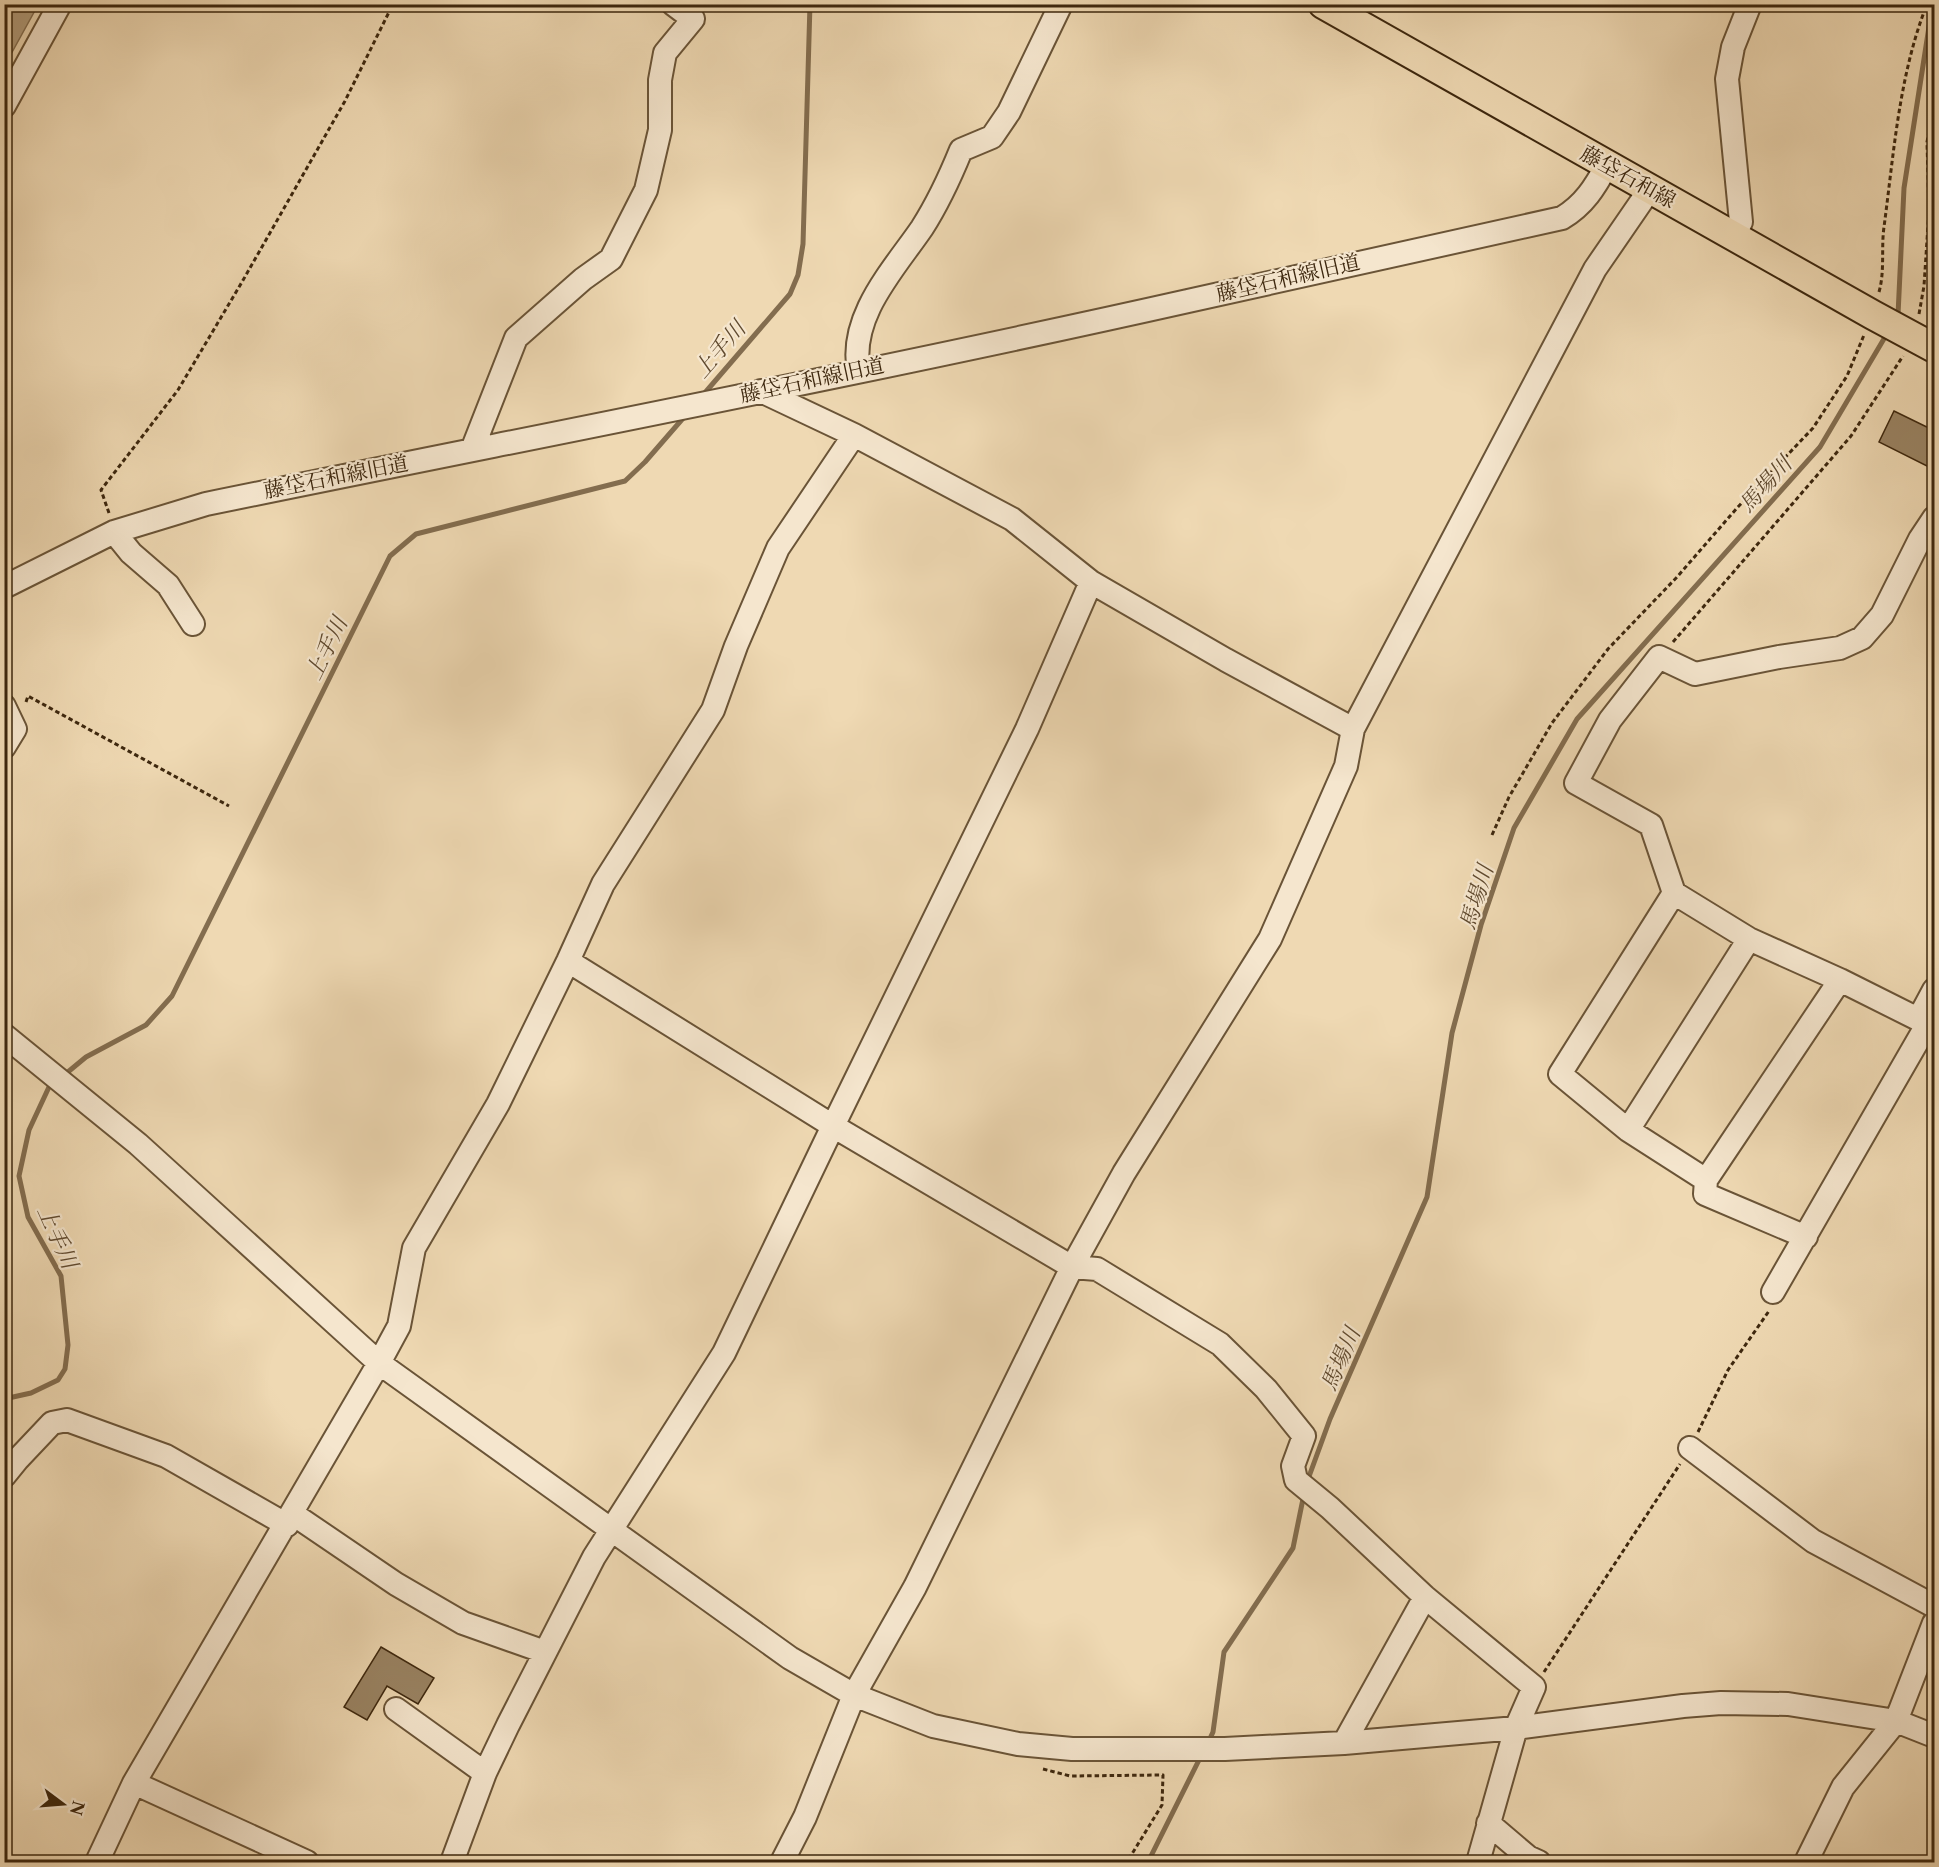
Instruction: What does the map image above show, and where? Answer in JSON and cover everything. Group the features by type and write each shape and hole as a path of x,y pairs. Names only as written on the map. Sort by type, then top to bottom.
{"main road":[{"name":"藤垈石和線","path":"1323,4 1925,343"}],"street":[{"path":"4,106 60,4"},
{"path":"472,450 516,338 583,279 611,259 646,190 660,130 660,80 665,53 693,19 673,4"},
{"path":"859,371 856,356 861,331 879,285 923,226 948,184 961,150 992,137 1010,112 1061,4"},
{"path":"1734,236 1741,222 1727,79 1732,47 1750,4"},
{"name":"藤垈石和線旧道","path":"4,587 114,532 206,504 859,371 1562,218 1583,202 1607,165"},
{"path":"782,1863 805,1817 854,1695 915,1587 1072,1267 1124,1173 1270,939 1346,766 1353,729 1595,269 1650,189"},
{"path":"760,391 854,435 1012,519 1090,582 1353,729"},
{"path":"97,1863 134,1783 290,1519 363,1388 380,1363 399,1326 414,1248 498,1104 603,884 714,710 736,646 778,548 854,435"},
{"path":"1927,1023 1749,939 1674,893 1652,825 1576,783 1610,720 1659,657 1695,674 1779,657 1840,648 1862,638 1882,615 1920,540 1935,518"},
{"path":"114,532 131,553 168,585 193,624"},
{"path":"452,1863 485,1773 594,1557 724,1353 1027,729 1090,582"},
{"path":"4,706 10,738"},
{"path":"1674,893 1560,1074 1628,1130 1706,1180"},
{"path":"1628,1130 1749,939"},
{"path":"568,961 833,1126 1072,1267 1097,1269 1220,1344 1266,1389 1304,1436 1293,1466 1296,1480 1330,1508 1425,1596 1534,1687 1516,1728 1478,1863"},
{"path":"1806,1237 1705,1194 1706,1180 1840,980"},
{"path":"1773,1292 1927,1023 1935,990"},
{"path":"4,1035 60,1078 138,1144 380,1363 790,1658 854,1695 933,1726 1018,1744 1072,1749 1224,1749 1344,1743 1516,1728 1721,1703 1788,1704 1896,1721 1935,1736"},
{"path":"4,1476 16,1460 52,1423 67,1420 166,1456 290,1519 463,1623 545,1652"},
{"path":"1690,1448 1813,1541 1935,1606"},
{"path":"1344,1743 1425,1596"},
{"path":"1806,1863 1843,1787 1896,1721 1935,1623"},
{"path":"396,1709 485,1773"},
{"path":"134,1783 307,1863"},
{"path":"1488,1823 1528,1857 1539,1863"}],"path":[{"path":"114,532 101,490 178,390 345,101 393,4"},
{"path":"1492,835 1509,797 1552,723 1608,649 1813,428 1847,376 1879,318 1884,231 1900,103 1915,34 1927,4"},
{"path":"1659,657 1851,436 1925,343 1924,286 1929,210 1927,142 1935,104"},
{"path":"10,738 28,696 229,806"},
{"path":"1534,1687 1591,1603 1690,1448 1728,1370 1769,1312 1773,1292"},
{"path":"1041,1768 1070,1776 1163,1775 1162,1805 1127,1863"}],"shaded area":[{"path":"4,5 38,5 5,65"}],"building":[{"path":"1894,411 1935,431 1935,470 1879,442"},
{"path":"381,1647 434,1678 418,1704 387,1686 367,1720 344,1707"}],"waterway":[{"name":"上手川","path":"703,395 790,294 798,275 803,244 810,4"},
{"name":"馬場川","path":"1895,319 1898,315 1904,188 1931,14 1934,8"},
{"name":"馬場川","path":"1307,1482 1330,1419 1427,1197 1452,1033 1481,925 1514,828 1577,719 1820,447 1888,332"},
{"name":"上手川","path":"63,1076 86,1057 146,1025 172,996 390,556 416,534 625,481 645,462 685,416"},
{"name":"上手川","path":"4,1399 31,1393 58,1380 65,1369 68,1345 61,1276 28,1217 19,1176 29,1130 49,1087 54,1083"},
{"name":"馬場川","path":"1208,1743 1213,1732 1224,1652 1293,1548 1304,1494"},
{"name":"馬場川","path":"1148,1862 1202,1754"}]}
